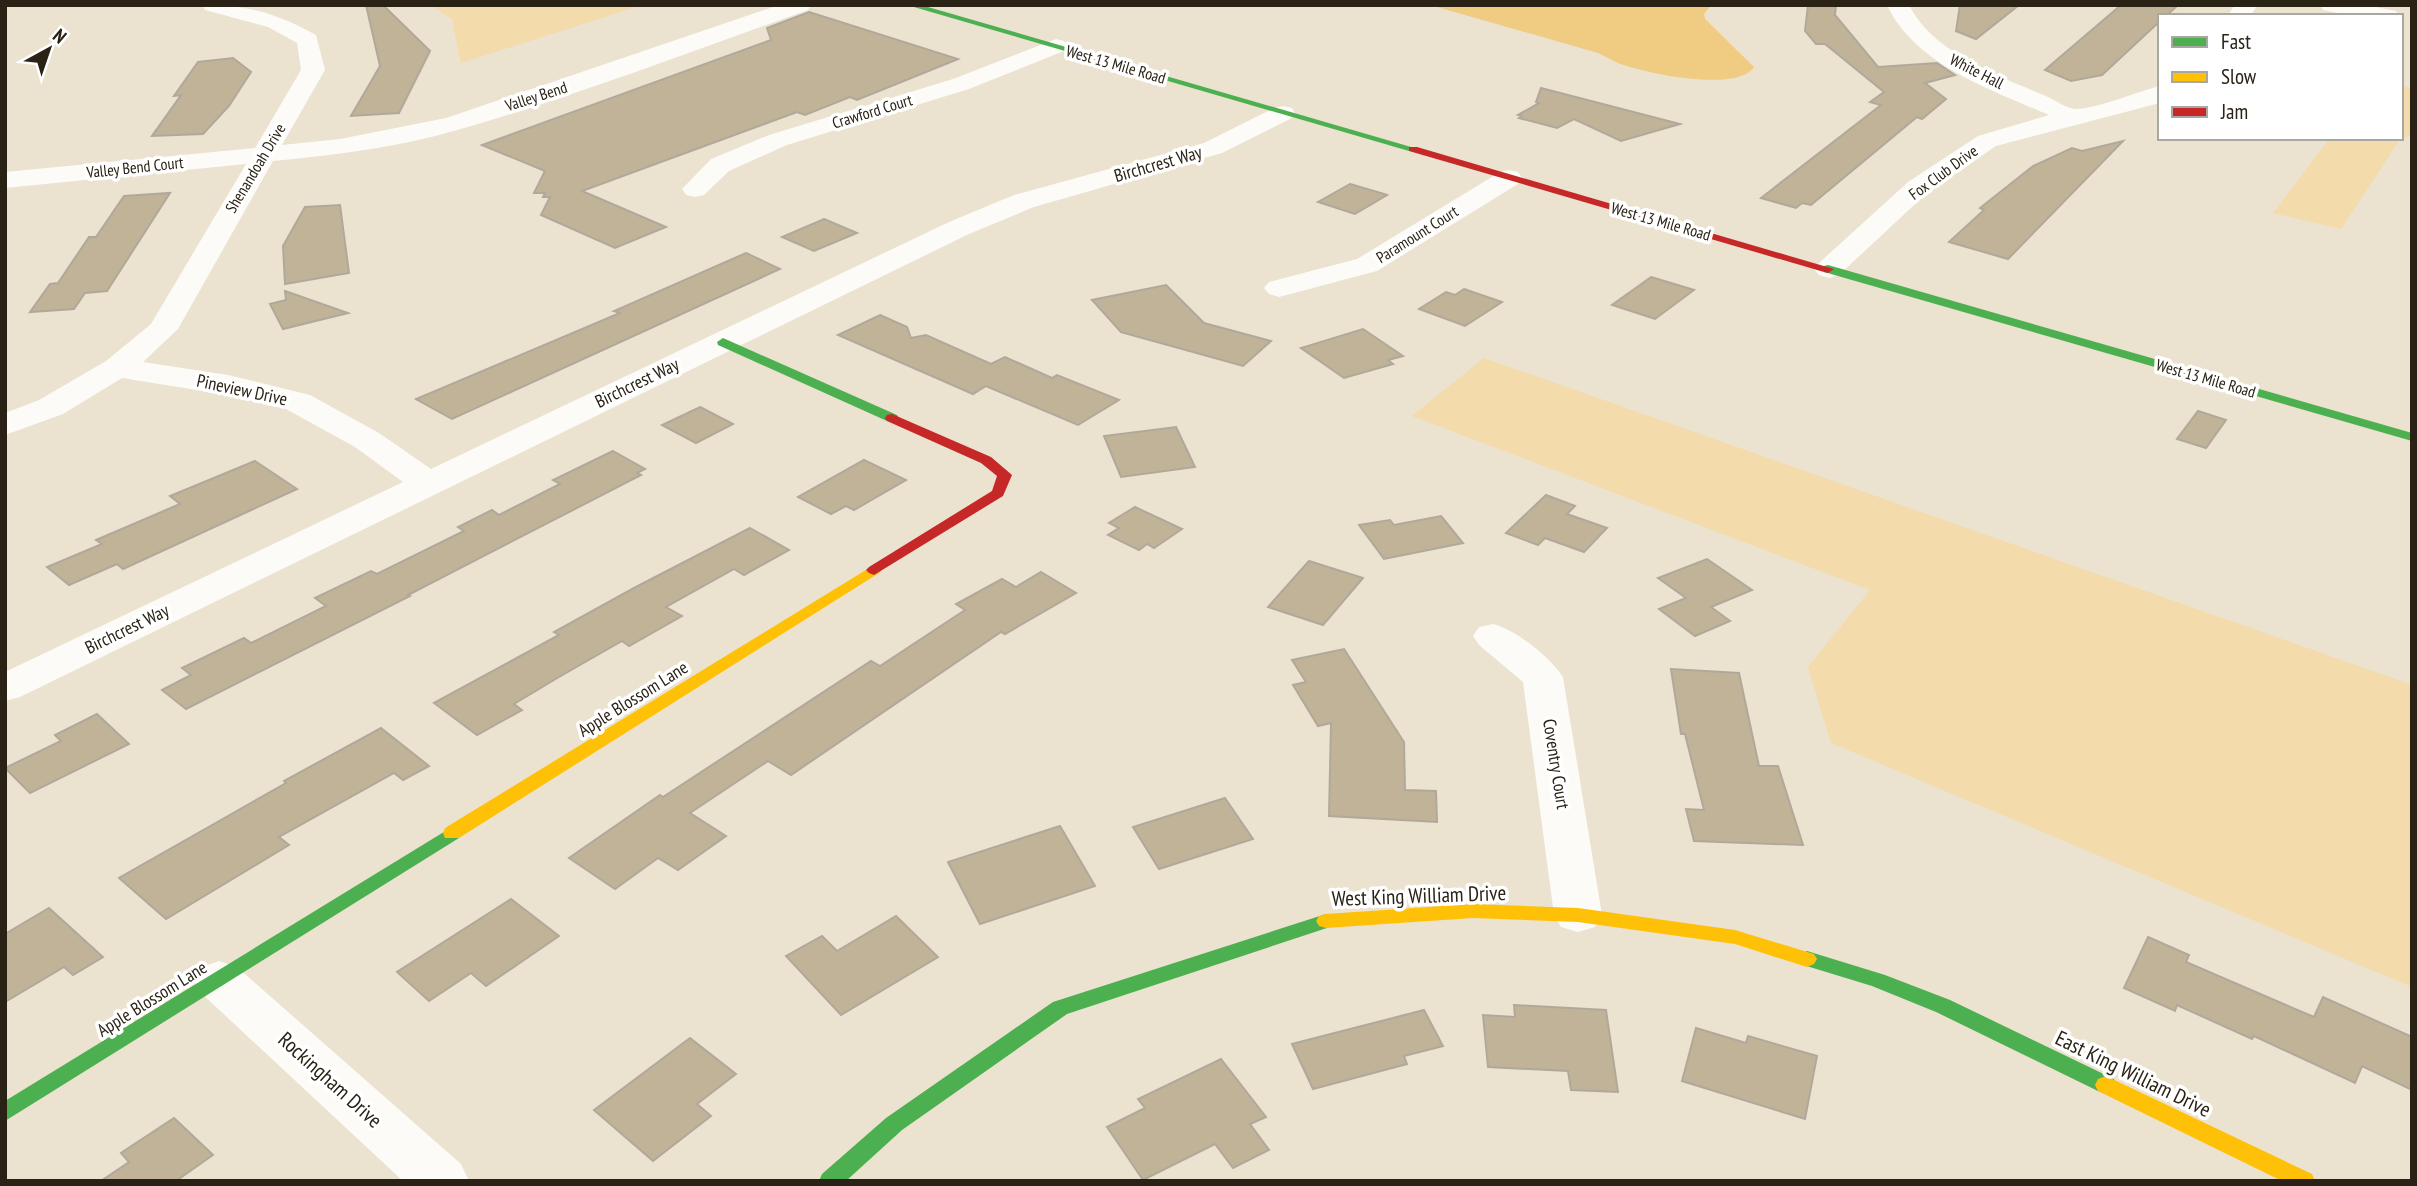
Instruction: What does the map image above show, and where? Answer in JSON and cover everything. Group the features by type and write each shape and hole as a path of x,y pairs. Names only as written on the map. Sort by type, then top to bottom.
{"street":[{"name":"Shenandoah Drive","path":"5,425 51,407 117,368 163,330 208,247 313,69 308,40 275,22 213,5"},
{"name":"Valley Bend","path":"264,155 340,147 452,124 800,5"},
{"name":"West 13 Mile Road","path":"911,5 2412,437"},
{"name":"White Hall","path":"1898,5 1905,24 1931,47 1980,75 2075,118"},
{"path":"2331,5 2378,14"},
{"name":"Crawford Court","path":"695,189 720,165 748,151 961,84 1056,46"},
{"name":"Fox Club Drive","path":"1829,269 1917,188 1987,141 2158,94"},
{"name":"Birchcrest Way","path":"5,688 959,228 1013,205 1213,148 1283,113"},
{"name":"Valley Bend Court","path":"5,180 264,155"},
{"name":"Paramount Court","path":"1279,288 1367,265 1509,178"},
{"name":"Apple Blossom Lane","path":"5,1112 998,493 1005,475 986,460 723,342"},
{"name":"Pineview Drive","path":"117,368 228,384 298,402 367,440 429,484"},
{"name":"Coventry Court","path":"1493,636 1543,677 1578,915"},
{"name":"West King William Drive","path":"830,1181 894,1124 1060,1007 1323,921 1473,911 1578,915 1735,937 1878,980 1944,1006"},
{"name":"Rockingham Drive","path":"219,979 441,1181"},
{"name":"East King William Drive","path":"1944,1006 2304,1181"}],"shaded area":[{"path":"431,5 642,5 461,63 452,19"},
{"path":"1430,5 1711,5 1704,14 1705,19 1754,67 1744,75 1729,79 1668,76 1630,67 1598,53"},
{"path":"2403,86 2412,88 2412,137 2403,136"},
{"path":"2328,140 2400,140 2341,229 2273,213"},
{"path":"1484,358 2412,685 2412,987 1831,743 1808,667 1870,590 1412,416"}],"building":[{"path":"366,5 383,5 430,51 399,113 351,116 380,66"},
{"path":"1808,5 1836,5 1835,15 1878,67 1937,63 1955,75 1925,83 1946,99 1922,119 1917,117 1811,205 1802,203 1796,208 1761,198 1881,105 1870,102 1884,92 1825,44 1816,44 1805,31"},
{"path":"1960,5 2019,5 1976,39 1956,31"},
{"path":"2121,5 2178,5 2168,14 2158,14 2158,23 2102,75 2071,81 2045,70"},
{"path":"809,12 958,59 857,100 850,97 805,115 797,112 582,191 666,227 615,248 541,215 550,197 543,197 545,193 534,193 545,171 482,145 771,40 767,28"},
{"path":"233,58 251,72 229,106 203,134 152,136 181,95 174,96 198,62"},
{"path":"1541,88 1680,124 1621,141 1574,119 1557,128 1519,118 1522,116 1518,115 1539,103 1536,102"},
{"path":"2123,141 2008,259 1949,242 1984,210 1980,208 2033,166 2072,148 2082,151"},
{"path":"1350,184 1387,195 1355,214 1318,202"},
{"path":"170,193 107,291 85,293 74,309 30,312 50,284 58,283 89,237 96,237 124,196"},
{"path":"340,205 349,273 285,284 283,246 305,207"},
{"path":"824,219 857,233 814,251 782,237"},
{"path":"746,253 780,269 452,419 416,399 620,313 614,311"},
{"path":"1651,277 1694,290 1655,319 1612,305"},
{"path":"1166,285 1204,323 1271,341 1243,366 1121,332 1092,300"},
{"path":"1464,289 1502,302 1465,326 1419,309 1446,292 1455,295"},
{"path":"285,291 348,313 283,329 270,304 286,300"},
{"path":"880,315 907,327 911,338 926,335 991,364 1005,357 1052,378 1057,375 1119,400 1078,425 986,386 973,394 838,335"},
{"path":"1363,329 1403,356 1388,360 1393,364 1344,378 1301,348"},
{"path":"700,407 733,424 696,443 662,425"},
{"path":"2198,411 2226,420 2206,448 2177,439"},
{"path":"1176,427 1195,467 1121,477 1104,436"},
{"path":"613,451 645,469 637,473 641,475 186,709 162,690 191,675 182,668 244,638 251,643 326,606 315,598 371,571 377,574 464,531 458,527 492,510 499,515 560,484 553,480"},
{"path":"864,460 906,480 854,510 846,506 831,514 798,497"},
{"path":"255,461 297,489 123,569 117,564 69,585 47,567 102,544 96,540 180,504 170,496"},
{"path":"1546,495 1575,506 1567,514 1607,528 1584,552 1545,538 1538,545 1506,533"},
{"path":"1135,507 1182,529 1154,548 1147,544 1139,550 1108,535 1119,528 1109,523"},
{"path":"1441,516 1463,543 1384,559 1359,525 1390,520 1394,525"},
{"path":"750,528 789,550 744,575 734,569 666,607 682,616 629,646 622,641 559,677 514,704 522,710 477,735 434,703 559,635 554,632"},
{"path":"1707,559 1752,590 1711,607 1730,621 1695,636 1659,609 1686,598 1658,578"},
{"path":"1309,561 1363,578 1323,625 1268,607"},
{"path":"1041,572 1076,593 1005,634 1001,632 791,775 768,761 690,813 726,836 678,870 658,858 615,889 569,858 660,795 663,797 871,661 880,666 965,610 956,604 1002,579 1016,587"},
{"path":"1344,649 1404,742 1405,790 1436,791 1437,822 1329,816 1331,723 1318,726 1293,685 1306,682 1292,660"},
{"path":"1671,669 1739,673 1759,766 1778,766 1803,845 1694,841 1686,809 1704,810 1685,734 1681,734"},
{"path":"97,714 129,744 30,793 5,768 61,741 55,735"},
{"path":"381,728 429,766 403,780 394,773 279,837 289,845 166,919 119,878 286,783 284,781"},
{"path":"1225,798 1253,839 1159,869 1133,827"},
{"path":"1060,826 1095,886 980,924 948,862"},
{"path":"511,899 559,936 486,986 471,973 429,1001 397,972"},
{"path":"49,908 103,957 73,975 64,967 5,1002 5,934"},
{"path":"896,916 938,957 841,1015 786,956 822,936 837,951"},
{"path":"2148,937 2189,955 2186,962 2314,1017 2323,997 2412,1037 2412,1090 2362,1066 2355,1083 2254,1036 2252,1039 2177,1005 2175,1011 2124,988"},
{"path":"1514,1005 1606,1010 1618,1092 1571,1090 1568,1071 1488,1067 1483,1015 1515,1017"},
{"path":"1424,1010 1443,1046 1404,1056 1407,1064 1313,1089 1292,1044"},
{"path":"1696,1028 1746,1043 1748,1036 1817,1056 1805,1119 1682,1081"},
{"path":"690,1038 736,1074 697,1104 711,1116 653,1161 594,1110"},
{"path":"1221,1059 1266,1117 1250,1124 1269,1150 1233,1168 1215,1144 1143,1180 1107,1127 1145,1108 1138,1099"},
{"path":"174,1118 213,1155 176,1181 101,1181 129,1162 121,1153"}],"traffic: fast":[{"path":"911,5 1413,149"},
{"path":"1828,269 2412,437"},
{"path":"723,342 892,418"},
{"path":"5,1112 452,833"},
{"path":"830,1181 894,1124 1060,1008 1326,921"},
{"path":"1807,959 1878,980 1943,1006 2106,1085"}],"traffic: slow":[{"path":"452,833 874,570"},
{"path":"1326,921 1473,911 1578,915 1735,937 1807,959"},
{"path":"2106,1085 2304,1181"}],"traffic: jam":[{"path":"1413,149 1828,269"},
{"path":"874,570 998,493 1005,475 986,460 892,418"}]}
